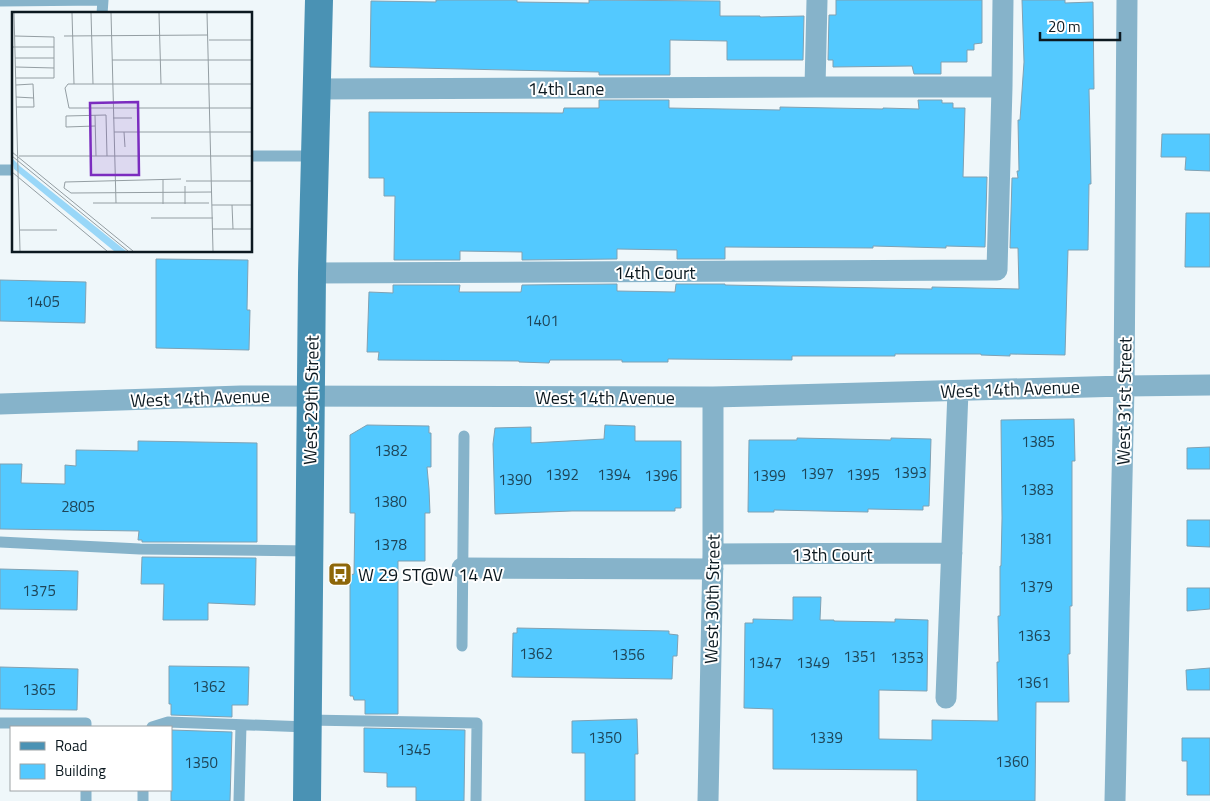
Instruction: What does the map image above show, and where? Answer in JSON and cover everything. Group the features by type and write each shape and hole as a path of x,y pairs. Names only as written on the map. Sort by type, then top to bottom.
{"street":[{"name":"West 29th Street","path":"307,801 312,273 319,0"},
{"path":"815,87 817,0"},
{"path":"1002,87 1003,0"},
{"name":"West 31st Street","path":"1115,801 1124,386 1127,0"},
{"name":"14th Lane","path":"316,89 1002,87"},
{"name":"14th Court","path":"312,273 997,270 1002,87"},
{"name":"West 14th Avenue","path":"0,404 241,396 713,397 1210,385"},
{"path":"946,698 958,391"},
{"name":"West 30th Street","path":"708,801 713,562 713,397"},
{"name":"13th Court","path":"462,568 713,562 952,553"}],"lane":[{"path":"0,2 103,0 102,12"},
{"path":"252,156 315,156"},
{"path":"462,646 464,436"},
{"path":"0,542 140,549 310,550"},
{"path":"155,726 168,722 241,725 477,723 476,801"},
{"path":"0,723 86,724 86,726"},
{"path":"240,801 241,725"}],"building":[{"path":"436,0 517,0 517,2 589,3 589,0 720,1 720,16 804,16 803,60 727,60 727,41 670,40 670,75 599,75 599,72 370,67 371,1 436,2"},
{"path":"836,0 982,0 982,43 974,44 974,50 967,50 967,62 941,62 941,74 914,74 912,66 833,67 833,60 828,60 829,15 836,15"},
{"path":"1022,0 1065,0 1065,3 1093,2 1094,89 1089,89 1091,184 1089,184 1088,250 1068,250 1065,355 895,354 895,356 792,356 792,360 668,359 668,362 622,362 622,360 550,360 549,363 378,360 379,352 367,352 369,292 393,293 393,285 460,285 459,292 521,292 522,285 617,284 617,291 675,292 676,284 1019,289 1018,248 1010,248 1012,178 1018,178 1017,171 1019,171 1018,120 1020,120 1024,62"},
{"path":"599,100 669,100 669,108 780,110 780,107 919,109 918,100 942,100 942,103 953,103 953,108 965,108 963,177 987,177 985,247 725,247 725,259 677,259 677,250 617,249 617,259 522,260 522,252 460,251 460,260 394,260 395,196 384,196 384,178 369,178 369,112 563,113 564,108 599,108"},
{"path":"1162,134 1210,134 1210,171 1185,170 1186,157 1161,157"},
{"path":"1186,213 1210,213 1210,267 1185,267"},
{"path":"156,259 248,260 247,310 250,310 249,350 156,348"},
{"path":"0,280 86,282 85,323 0,321"},
{"path":"1074,419 1075,461 1072,461 1072,606 1070,606 1070,654 1068,654 1069,702 1036,702 1035,801 917,801 917,770 773,769 773,709 744,708 745,623 753,623 753,619 793,620 793,597 821,597 820,620 895,622 895,619 928,620 927,691 879,690 879,739 932,740 932,720 998,721 997,662 999,662 998,616 1000,616 1002,518 1001,420"},
{"path":"367,425 429,426 429,433 431,433 431,467 427,467 430,513 425,513 425,561 398,561 398,714 365,714 365,700 354,700 353,696 350,696 350,575 354,574 355,513 350,513 350,435"},
{"path":"605,425 635,426 635,441 681,441 681,508 675,508 675,511 572,511 495,514 493,444 495,428 531,427 531,443 604,439"},
{"path":"797,438 931,439 929,506 923,506 923,510 868,509 868,512 774,510 774,512 748,512 749,440 797,440"},
{"path":"138,441 257,443 257,542 142,542 142,540 138,540 139,531 0,529 0,464 22,464 21,483 65,484 65,465 76,466 76,450 138,451"},
{"path":"1210,447 1210,469 1187,469 1187,448"},
{"path":"1187,520 1210,520 1210,547 1187,546"},
{"path":"142,557 256,558 255,605 208,603 208,620 163,620 164,584 141,584"},
{"path":"0,569 78,571 77,610 0,609"},
{"path":"1187,588 1210,588 1210,609 1187,611"},
{"path":"517,628 669,631 669,634 678,635 677,656 673,656 672,679 512,677 513,633 517,633"},
{"path":"169,666 249,667 248,705 232,705 232,717 171,715 171,704 169,704"},
{"path":"0,667 78,669 77,710 0,709"},
{"path":"1210,668 1210,690 1187,690 1186,670"},
{"path":"637,719 638,754 635,754 635,801 585,801 585,753 572,753 572,721"},
{"path":"364,728 465,730 464,801 416,801 416,787 387,787 387,773 364,772"},
{"path":"172,730 232,732 230,801 171,801"},
{"path":"1182,738 1210,738 1210,795 1187,795 1187,761 1182,761"}],"place":[{"name":"W 29 ST@W 14 AV","path":"340,574"}]}
